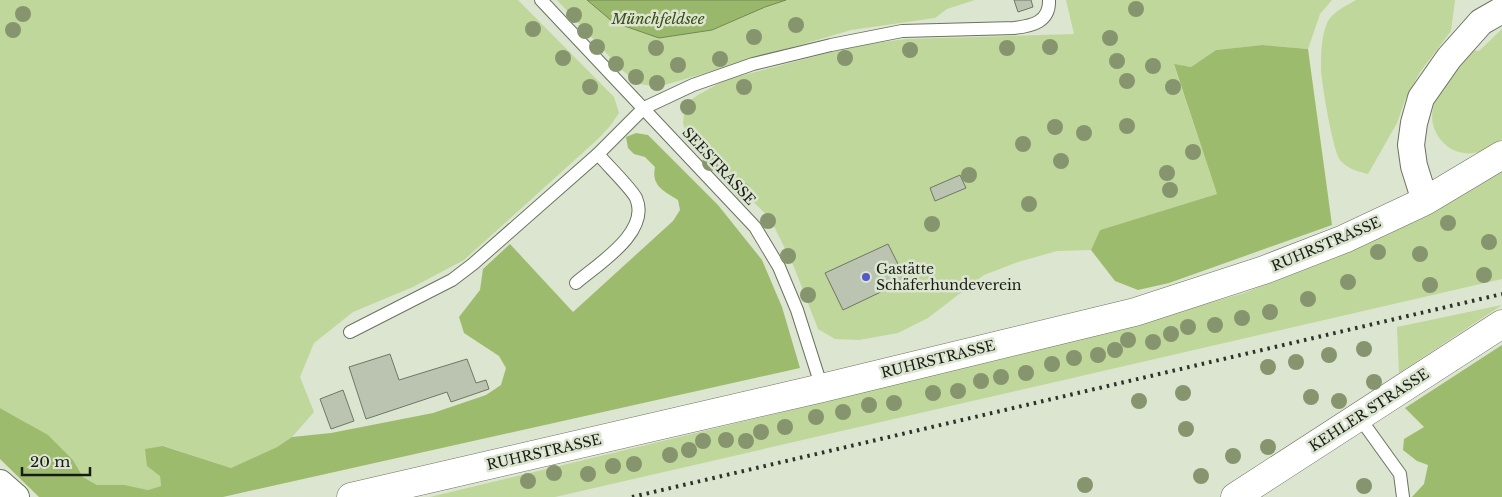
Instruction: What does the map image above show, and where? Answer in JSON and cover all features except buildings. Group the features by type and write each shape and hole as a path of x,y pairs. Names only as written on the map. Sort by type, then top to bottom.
{"street":[{"path":"1425,201 1414,166 1411,145 1414,123 1421,98 1450,58 1481,22 1502,10"},
{"name":"RUHRSTRASSE","path":"351,497 822,388 1135,312 1204,291 1344,239 1425,201 1502,154"},
{"name":"KEHLER STRASSE","path":"1235,497 1502,324"},
{"path":"0,483 16,497"},
{"path":"0,492 3,497"}],"lane":[{"name":"SEESTRASSE","path":"541,0 755,227 778,267 797,310 822,388"},
{"path":"350,332 452,280 473,264 598,154 644,108 693,85 754,64 831,46 902,31 1031,26 1044,18 1049,6 1049,0"},
{"path":"576,283 628,239 635,227 639,213 636,197 598,154"},
{"path":"1359,416 1400,474 1403,497"}],"shaded area":[{"path":"0,0 518,0 614,97 619,113 598,139 464,260 413,287 353,312 314,343 300,377 314,412 292,437 277,447 231,468 164,446 160,476 161,486 148,490 125,485 97,485 83,477 73,460 27,423 0,408"},
{"path":"557,0 587,0 613,22 765,7 786,0 975,0 947,9 935,18 851,30 658,87 640,84 623,71"},
{"path":"1066,0 1332,0 1320,14 1308,49 1262,45 1216,50 1191,67 1174,65 1217,194 1100,230 1091,250 1057,251 1018,262 984,275 928,318 898,333 859,340 835,339 818,329 794,267 770,218 688,138 683,123 685,104 725,80 858,45 906,39 1074,34"},
{"path":"1356,0 1455,0 1451,31 1420,72 1405,100 1397,123 1368,174 1347,166 1338,155 1328,118 1321,70 1321,52 1328,21 1345,6"},
{"path":"1502,29 1502,139 1491,147 1479,152 1458,152 1442,142 1437,134 1432,114 1434,104 1471,50 1479,51"},
{"path":"1262,45 1308,49 1332,225 1169,283 1138,290 1115,281 1091,250 1100,230 1217,194 1174,64 1191,67 1216,50"},
{"path":"636,133 648,135 718,205 762,260 782,307 800,368 223,497 39,497 0,459 0,408 48,435 73,460 83,477 97,485 125,485 148,490 161,486 160,476 147,466 145,449 163,446 231,468 277,447 292,437 331,433 433,413 486,395 501,385 506,368 499,356 464,333 459,317 480,290 483,269 510,244 573,312 673,221 680,210 678,200 664,191 657,183 654,174 655,167 645,157 634,154 628,148 626,137"},
{"path":"1502,172 1502,279 555,497 430,497 1115,330 1244,293 1411,223"},
{"path":"1502,305 1399,373 1397,327"},
{"path":"1502,345 1502,497 1412,497 1424,484 1428,465 1417,461 1403,450 1404,439 1424,427 1405,408"}],"water":[{"name":"Münchfeldsee","path":"587,0 786,0 712,30 659,38 613,22"}],"railway":[{"path":"632,497 1502,294"}],"place":[{"name":"Gastätte Schäferhundeverein","path":"866,277"}]}
